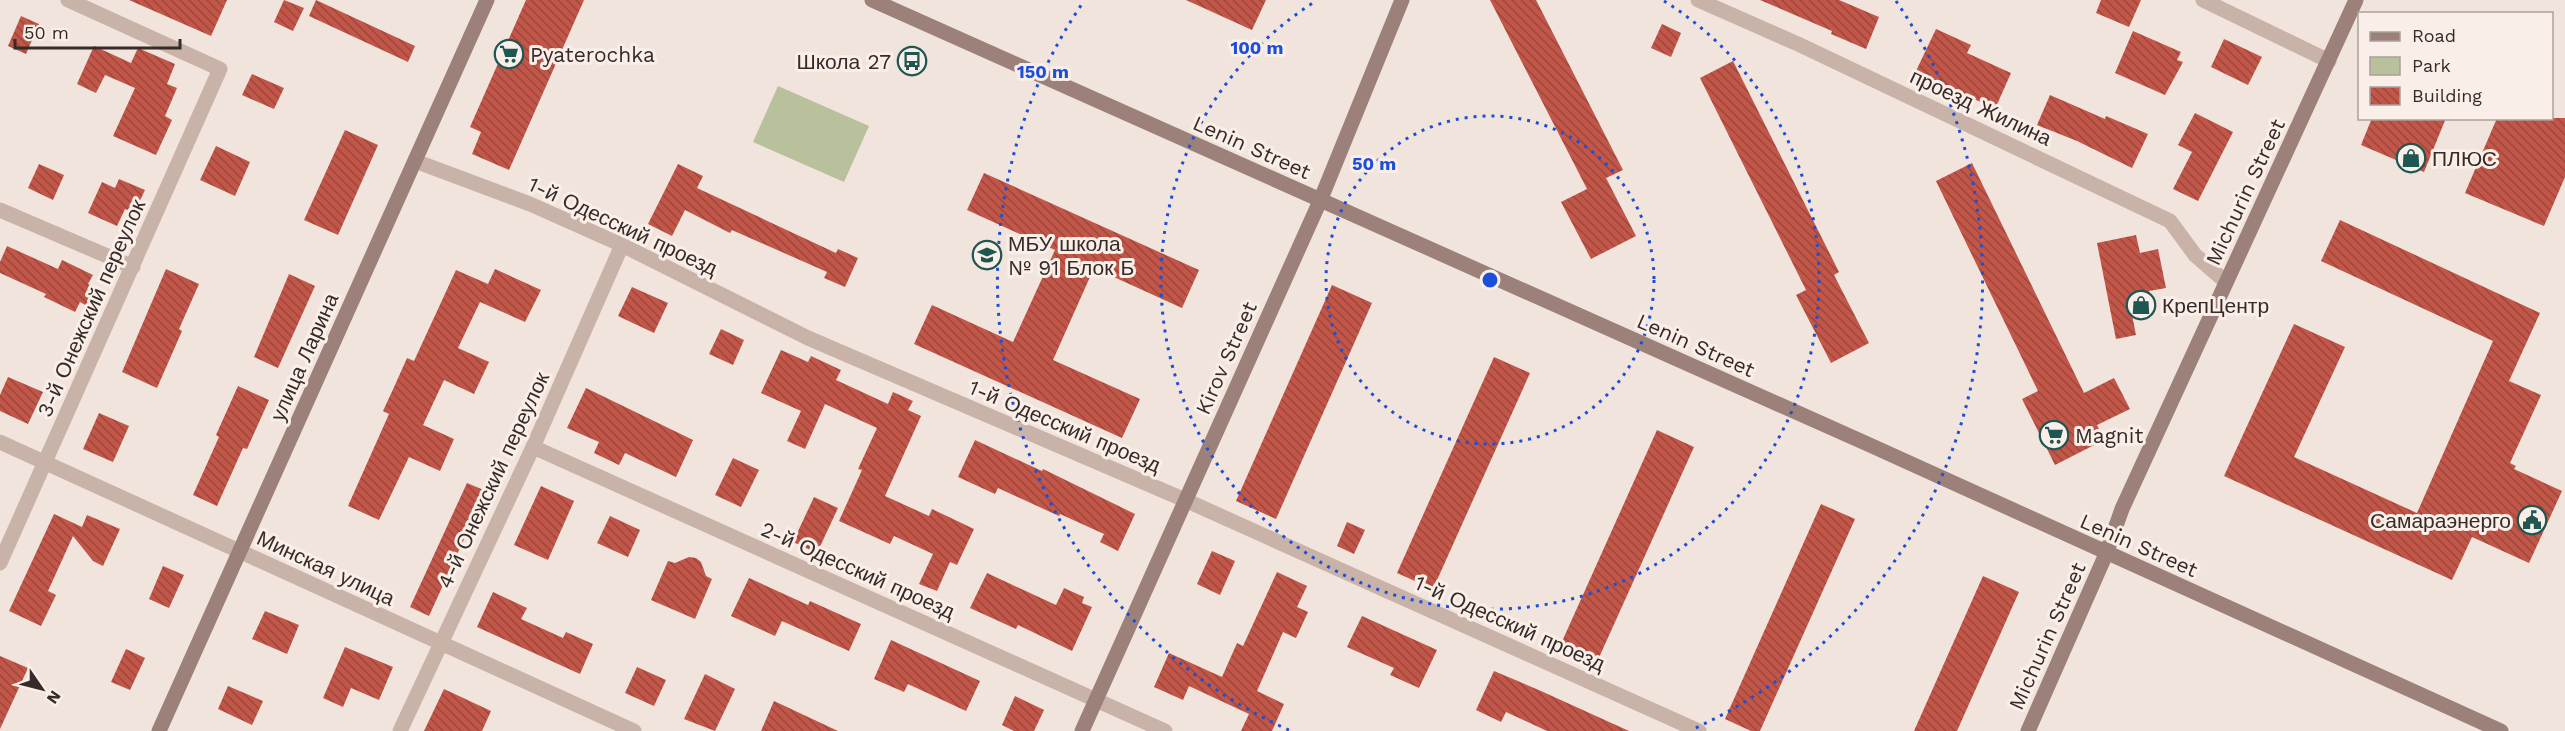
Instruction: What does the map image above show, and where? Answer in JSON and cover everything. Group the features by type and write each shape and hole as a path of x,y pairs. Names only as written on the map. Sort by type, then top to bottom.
{"main road":[{"name":"улица Ларина","path":"159,731 488,0"},
{"name":"Lenin Street","path":"872,0 1872,446 2501,731"},
{"name":"Kirov Street","path":"1082,731 1320,201 1402,0"},
{"name":"Michurin Street","path":"2028,731 2106,554 2122,509 2356,0"}],"street":[{"name":"3-й Онежский переулок","path":"0,563 220,69 68,0"},
{"name":"проезд Жилина","path":"1698,0 1798,44 2170,221 2195,255 2226,282"},
{"path":"2203,0 2329,60"},
{"name":"1-й Одесский проезд","path":"415,161 530,204 622,245 808,338 1185,500 1699,731"},
{"path":"0,210 133,267"},
{"name":"4-й Онежский переулок","path":"400,731 533,447 622,245"},
{"name":"Минская улица","path":"0,442 440,643 614,727 634,731"},
{"name":"2-й Одесский проезд","path":"533,447 1165,731"}],"green space":[{"path":"778,86 869,126 844,182 753,142"}],"building":[{"path":"129,0 227,0 211,36"},
{"path":"284,0 304,8 293,31 274,22"},
{"path":"316,0 415,46 408,62 309,16"},
{"path":"526,0 584,0 509,170 472,154 481,132 470,127"},
{"path":"1186,0 1266,0 1252,30"},
{"path":"1490,0 1536,0 1623,170 1606,178 1636,236 1591,259 1561,202 1587,189"},
{"path":"1760,0 1839,0 1879,17 1866,49 1831,34 1832,31"},
{"path":"2101,0 2141,0 2129,27 2096,13"},
{"path":"21,16 39,24 26,54 8,46"},
{"path":"1662,24 1681,33 1671,57 1651,48"},
{"path":"1936,29 1971,45 1967,53 2011,73 1995,109 1916,71"},
{"path":"2133,31 2181,52 2177,60 2183,62 2165,95 2115,73"},
{"path":"2224,39 2262,57 2248,85 2211,67"},
{"path":"94,46 131,63 138,48 175,64 167,84 177,88 165,116 172,120 156,155 113,136 135,88 105,75 96,93 77,84"},
{"path":"1733,61 1839,272 1834,275 1869,343 1831,363 1796,295 1806,290 1700,78"},
{"path":"252,74 284,88 274,109 242,95"},
{"path":"2050,95 2105,119 2106,116 2148,134 2132,168 2077,141 2037,125"},
{"path":"2195,113 2233,132 2198,201 2173,189 2192,152 2178,145"},
{"path":"2565,118 2565,177 2544,226 2465,193 2496,120"},
{"name":"ПЛЮС","path":"2371,120 2445,120 2424,172 2361,145"},
{"path":"345,130 378,145 338,235 304,220"},
{"path":"216,146 250,162 235,196 200,180"},
{"path":"1972,163 2084,393 2114,378 2130,409 2097,425 2104,440 2055,465 2022,399 2038,391 1936,181"},
{"path":"39,164 64,175 53,200 28,188"},
{"path":"678,164 703,176 697,188 836,253 838,249 858,258 845,287 824,278 827,272 732,230 730,233 685,210 672,236 648,224"},
{"path":"984,173 1199,270 1182,308 1094,268 1053,360 1140,399 1122,438 914,344 932,305 1013,342 1055,250 967,210"},
{"path":"119,179 145,190 134,213 125,209 117,226 88,213 102,182 115,188"},
{"path":"2340,220 2540,313 2509,381 2541,395 2510,463 2516,466 2514,469 2562,491 2529,563 2472,537 2452,580 2224,476 2294,324 2345,347 2294,457 2417,513 2493,341 2321,261"},
{"path":"2136,235 2140,253 2158,249 2166,288 2149,291 2153,310 2132,315 2136,335 2116,339 2097,243"},
{"path":"7,246 58,269 62,260 93,275 88,284 95,287 87,306 80,302 75,312 44,297 46,294 0,273 0,262"},
{"path":"166,269 199,284 179,329 182,331 157,388 122,372"},
{"path":"495,269 541,290 525,322 480,302 458,348 489,362 474,394 444,380 423,425 454,439 440,471 409,457 379,520 348,506 389,414 383,411 407,358 414,361 456,270 488,284"},
{"path":"289,274 315,286 278,368 254,357"},
{"path":"1332,285 1372,303 1276,519 1236,501"},
{"path":"632,287 668,303 654,333 618,316"},
{"path":"721,329 744,340 733,365 709,354"},
{"path":"781,350 808,362 811,356 841,370 836,380 888,404 893,392 913,401 908,410 921,416 885,496 929,516 932,509 974,529 957,565 950,562 937,591 919,584 933,554 894,536 890,544 839,521 862,470 858,469 877,428 825,404 805,449 787,441 801,411 761,393"},
{"path":"1494,357 1530,373 1433,589 1397,573"},
{"path":"8,377 43,392 28,424 0,411 0,395"},
{"path":"238,386 269,400 247,449 243,448 217,506 193,495 219,437 216,435"},
{"path":"586,388 693,440 676,477 625,453 619,465 594,453 599,442 567,428"},
{"path":"99,413 129,426 113,462 83,449"},
{"path":"1657,430 1694,447 1597,662 1560,646"},
{"path":"975,440 1042,471 1043,469 1135,514 1118,551 1100,542 1104,534 998,488 995,494 958,477"},
{"path":"733,458 759,470 741,507 715,495"},
{"path":"467,483 486,491 429,616 410,607"},
{"path":"541,486 574,501 548,560 514,545"},
{"path":"814,497 838,508 817,553 793,542"},
{"path":"1821,504 1855,519 1760,731 1751,731 1725,719"},
{"path":"54,514 82,527 87,515 120,529 103,566 93,561 73,536 48,591 56,595 41,626 9,611"},
{"path":"610,516 640,530 628,557 597,543"},
{"path":"1347,522 1365,530 1354,554 1337,546"},
{"path":"1212,551 1235,561 1220,595 1197,584"},
{"path":"689,557 701,562 706,576 712,579 695,619 651,600 668,561 675,563"},
{"path":"163,566 184,575 169,608 149,599"},
{"path":"1277,572 1307,586 1297,607 1308,612 1296,638 1283,632 1257,691 1284,704 1272,731 1241,731 1249,714 1189,686 1183,700 1154,687 1169,653 1222,677 1237,643 1243,646"},
{"path":"987,573 1056,605 1064,588 1084,597 1082,603 1092,607 1072,651 1018,625 1016,629 970,608"},
{"path":"1983,576 2019,592 1957,731 1914,731"},
{"path":"749,578 808,605 810,601 861,624 849,651 782,621 775,636 731,616"},
{"path":"493,592 527,608 521,619 563,638 566,632 593,644 580,674 477,627"},
{"path":"265,611 299,625 287,654 252,639"},
{"path":"1362,616 1437,650 1419,688 1390,675 1394,668 1347,647"},
{"path":"891,640 980,681 966,711 908,684 904,692 874,679"},
{"path":"345,647 393,667 379,700 351,688 343,707 323,698"},
{"path":"126,649 145,658 130,690 111,682"},
{"path":"0,656 28,668 0,729"},
{"path":"637,667 666,680 654,706 625,693"},
{"path":"1494,671 1629,731 1547,731 1506,712 1501,722 1476,710"},
{"path":"705,674 735,689 715,731 684,719"},
{"path":"228,686 263,701 252,725 218,709"},
{"path":"444,689 491,711 482,731 424,731"},
{"path":"1015,696 1044,710 1034,731 1014,731 1002,725"},
{"path":"774,701 838,731 761,731"}],"place":[{"name":"Pyaterochka","path":"509,54"},
{"name":"Школа 27","path":"912,61"},
{"name":"ПЛЮС","path":"2411,158"},
{"name":"МБУ школа № 91 Блок Б","path":"987,255"},
{"name":"КрепЦентр","path":"2141,305"},
{"name":"Magnit","path":"2054,435"},
{"name":"Самараэнерго","path":"2532,520"}]}
